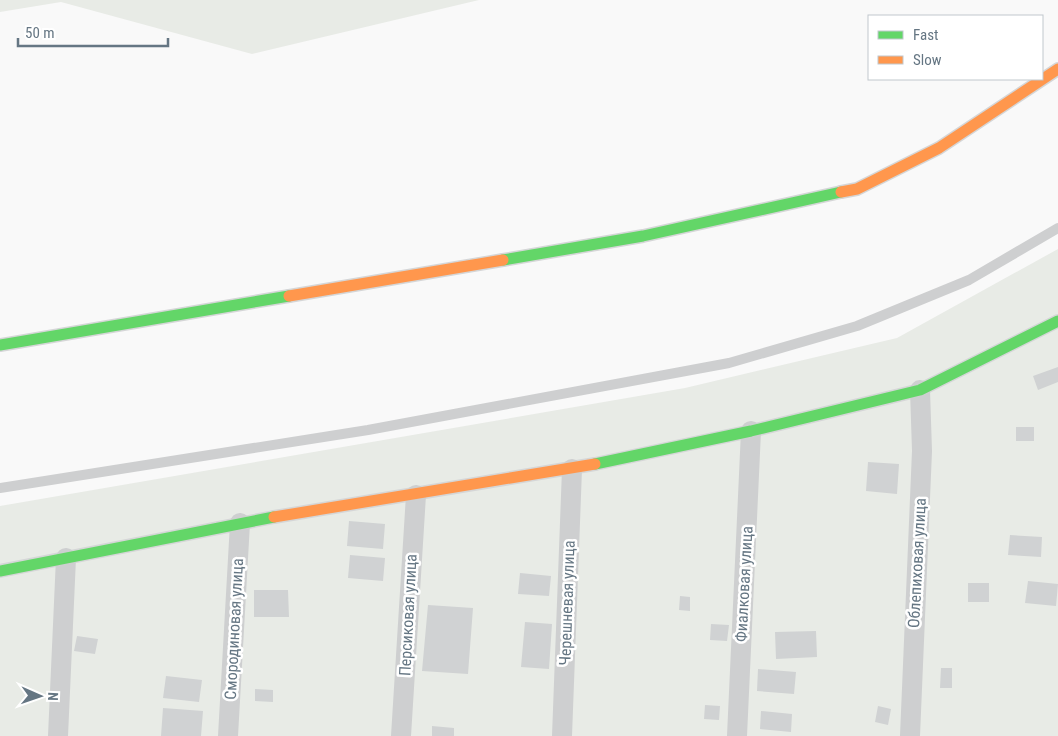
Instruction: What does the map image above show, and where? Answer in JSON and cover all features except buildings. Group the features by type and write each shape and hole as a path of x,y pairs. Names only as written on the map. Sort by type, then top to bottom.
{"street":[{"path":"1043,79 1058,69"},
{"path":"0,345 643,236 857,189 939,148 1041,80"},
{"path":"0,571 240,523 572,469 751,431 920,390 1058,320"},
{"name":"Облепиховая улица","path":"910,736 922,451 920,390"},
{"name":"Фиалковая улица","path":"737,736 751,431"},
{"name":"Черешневая улица","path":"562,736 572,469"},
{"name":"Персиковая улица","path":"401,736 416,495"},
{"name":"Смородиновая улица","path":"228,736 240,523"},
{"path":"58,736 66,558"}],"lane":[{"path":"0,488 368,430 729,363 856,326 969,280 1058,228"}],"shaded area":[{"path":"0,0 479,0 252,54 61,2 0,12"},
{"path":"1058,249 1058,736 0,736 0,506 685,388 897,338"}],"traffic: fast":[{"path":"503,260 643,236 841,192"},
{"path":"0,345 289,296"},
{"path":"595,464 751,431 920,390 1058,321"},
{"path":"0,571 274,517"}],"traffic: slow":[{"path":"1043,79 1058,69"},
{"path":"841,192 857,189 939,148 1041,80"},
{"path":"289,296 503,260"},
{"path":"274,517 595,464"}]}
